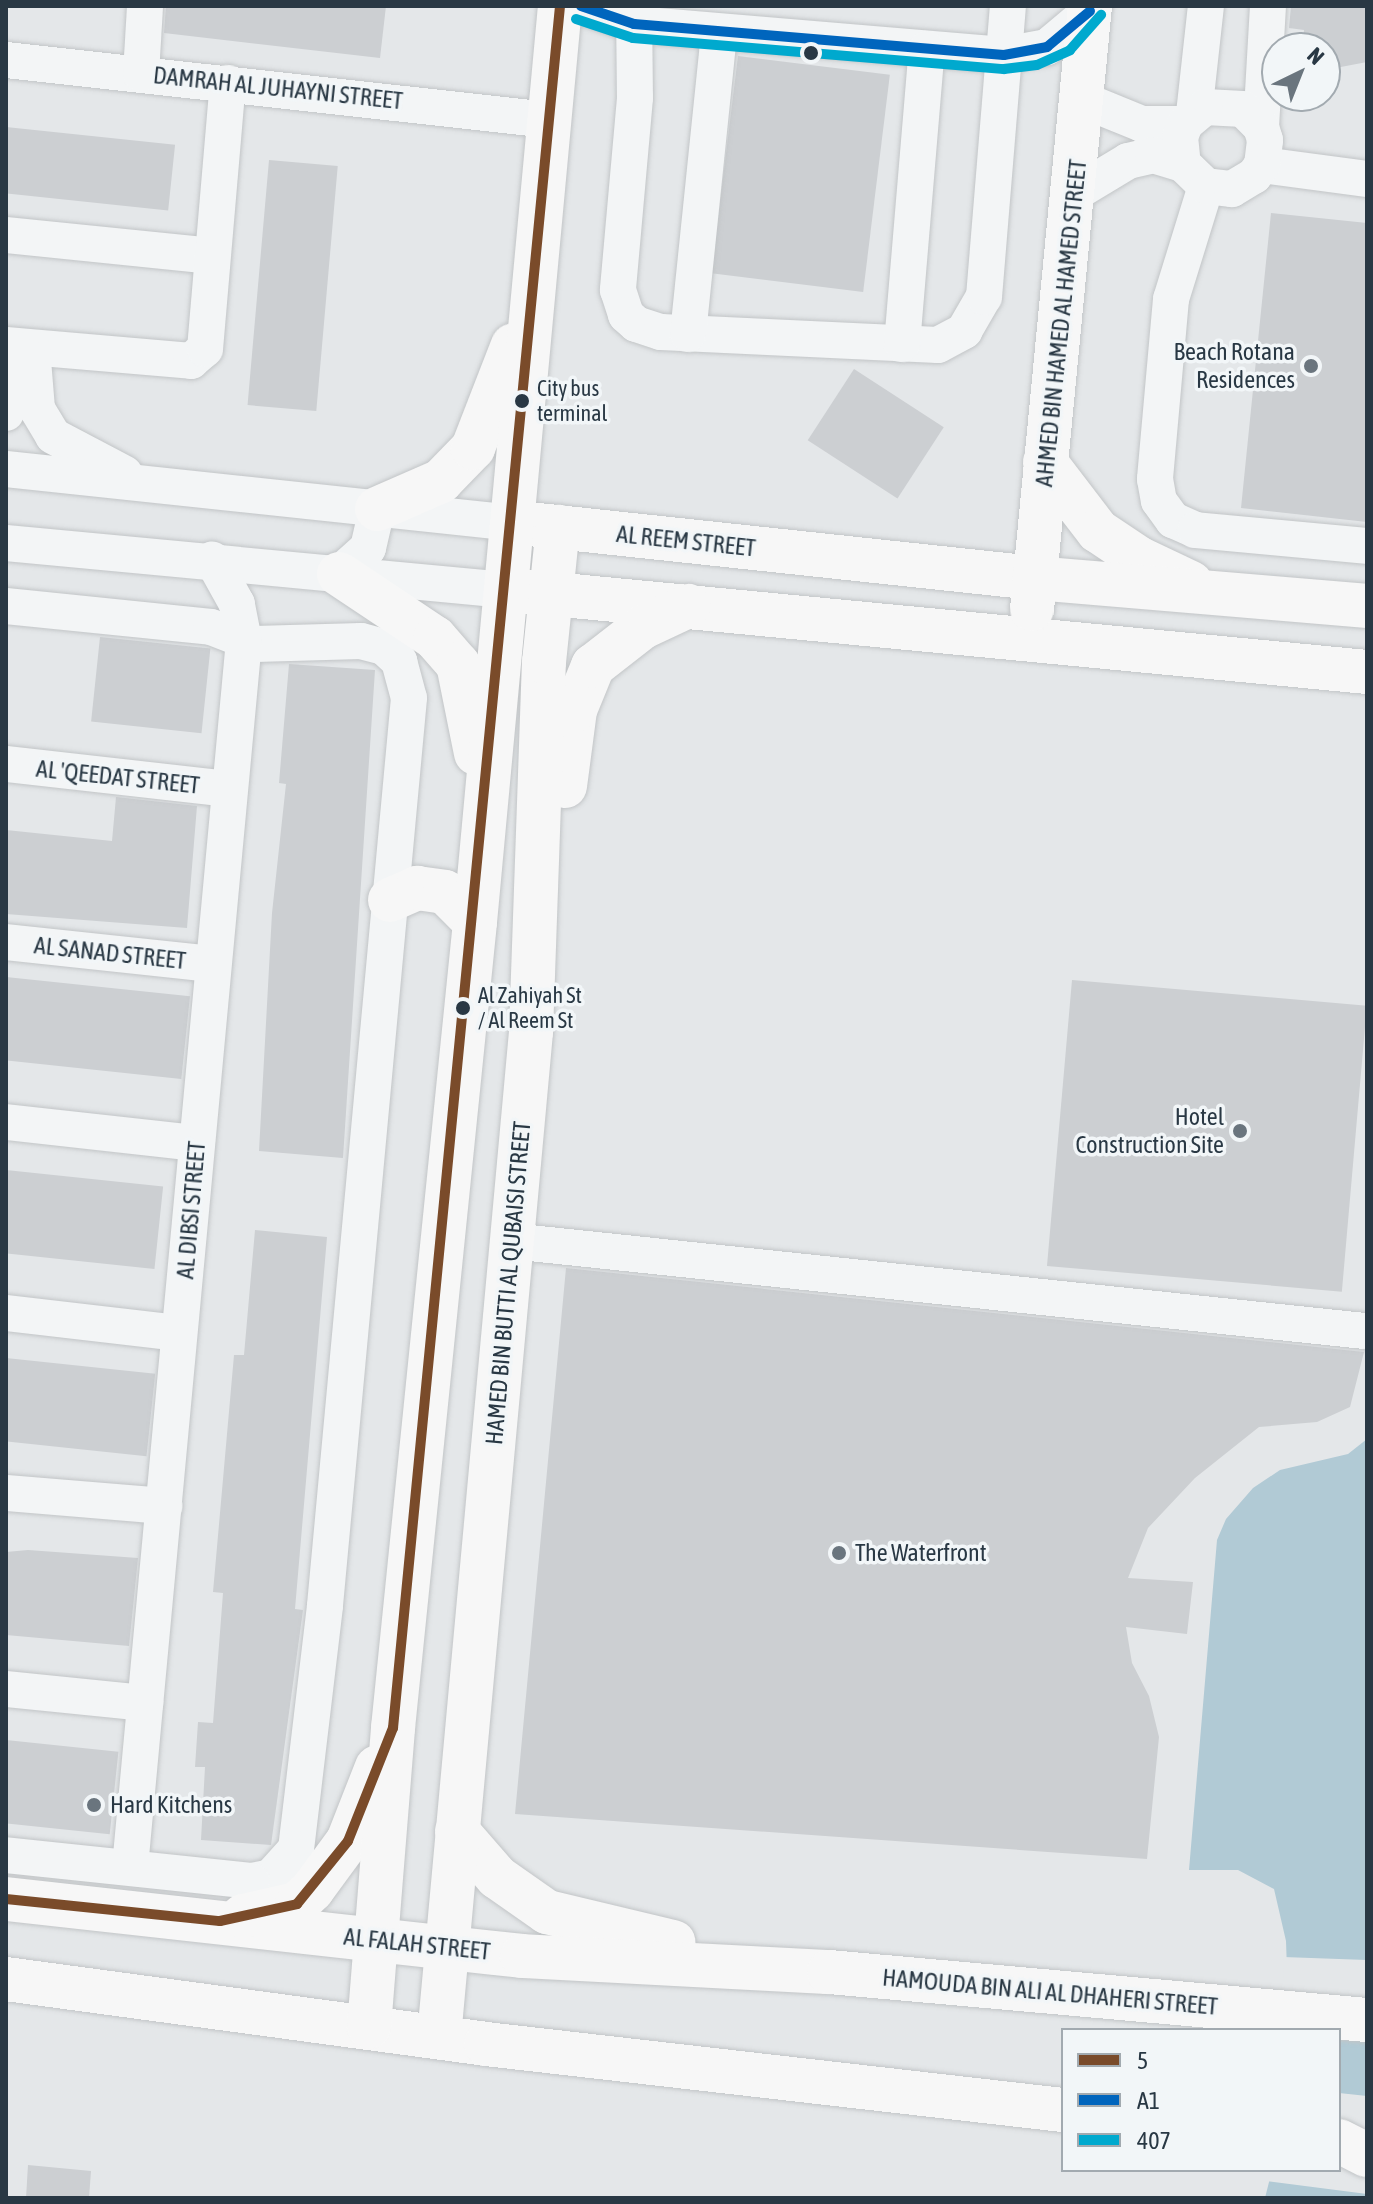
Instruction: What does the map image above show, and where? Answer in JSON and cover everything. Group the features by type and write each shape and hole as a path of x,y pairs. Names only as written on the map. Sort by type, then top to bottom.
{"main road":[{"path":"369,2027 393,1728 514,523 560,6"},
{"name":"AHMED BIN HAMED AL HAMED STREET","path":"1029,640 1075,193 1090,8"},
{"path":"377,509 421,494 473,448 489,417 535,278"},
{"path":"1045,462 1083,515 1118,546 1219,595"},
{"name":"AL REEM STREET","path":"514,523 1034,578 1367,606"},
{"name":"HAMED BIN BUTTI AL QUBAISI STREET","path":"439,2037 531,1032 544,662 558,527"},
{"path":"339,574 435,638 458,664 469,737 487,769"},
{"path":"506,590 1367,672"},
{"path":"531,1032 575,710 593,666 643,627 688,606"},
{"path":"390,900 417,888 445,892 475,922"},
{"path":"220,1921 297,1904 312,1890 348,1841 393,1728"},
{"path":"457,1831 517,1894 570,1921 829,1972"},
{"name":"AL FALAH STREET","path":"6,1899 448,1947 829,1972"},
{"name":"HAMOUDA BIN ALI AL DHAHERI STREET","path":"829,1972 1367,2020"},
{"path":"6,1979 439,2037 1061,2110"},
{"path":"1341,2140 1367,2133"},
{"path":"1341,2142 1367,2155"}],"street":[{"path":"141,74 145,6"},
{"path":"581,6 719,33 1004,55 1047,47 1090,8"},
{"path":"634,15 635,98 620,303 636,324 648,330 688,334 938,345 952,340 980,310 1008,6"},
{"path":"1206,6 1190,119 1180,137 1194,175 1171,299 1155,479 1159,501 1173,520 1195,530 1367,546"},
{"path":"1075,193 1140,156 1164,156 1194,175 1232,189 1254,176 1262,165 1265,140 1261,127 1268,6"},
{"path":"688,334 719,33"},
{"path":"902,344 927,49"},
{"name":"DAMRAH AL JUHAYNI STREET","path":"6,60 549,120"},
{"path":"19,347 191,361 205,349 228,83"},
{"path":"1083,100 1142,124 1190,119 1230,104 1261,127"},
{"path":"1262,165 1367,179"},
{"path":"6,235 212,256"},
{"path":"6,413 19,347"},
{"path":"19,347 37,409 53,436 141,482"},
{"name":"AL REEM STREET","path":"6,469 514,523"},
{"path":"339,574 368,548 377,509"},
{"path":"6,543 212,559 506,590"},
{"name":"AL DIBSI STREET","path":"130,1867 244,641 234,596 212,559"},
{"path":"6,606 211,627 244,641 361,641 384,647 399,661 409,698 302,1832 285,1864 271,1877 252,1881 6,1855"},
{"name":"AL 'QEEDAT STREET","path":"6,764 230,789"},
{"name":"AL SANAD STREET","path":"6,942 213,964"},
{"path":"6,1122 197,1143"},
{"path":"511,1241 1364,1331"},
{"path":"6,1313 179,1333"},
{"path":"6,1493 164,1506"},
{"path":"6,1689 145,1703"}],"water":[{"path":"1367,1439 1367,2198 1265,2198 1272,2172 1341,2172 1341,2028 1289,2028 1286,1941 1274,1889 1238,1870 1189,1870 1217,1540 1226,1519 1253,1488 1280,1470 1348,1454"}],"pier":[{"path":"1283,1957 1367,1960 1367,2041 1341,2040 1341,2028 1285,2028"},
{"path":"1341,2093 1367,2096 1367,2194 1266,2181 1268,2172 1341,2172"}],"building":[{"path":"166,6 386,6 380,58 164,33"},
{"path":"1291,6 1367,6 1367,62 1341,67 1341,32 1304,32 1289,28"},
{"path":"738,56 890,75 863,292 711,273"},
{"path":"6,127 175,145 168,210 6,193"},
{"path":"269,160 338,166 316,411 248,405"},
{"name":"Beach Rotana Residences","path":"1271,213 1367,223 1367,522 1241,508"},
{"path":"854,369 944,427 897,499 808,440"},
{"path":"100,637 210,649 202,733 91,722"},
{"path":"289,664 375,670 343,1158 259,1151 272,913 286,784 279,783"},
{"path":"116,797 197,806 187,928 6,914 6,830 112,841"},
{"path":"6,977 190,996 181,1079 6,1060"},
{"name":"Hotel Construction Site","path":"1072,980 1367,1006 1342,1292 1047,1266"},
{"path":"6,1170 163,1187 154,1269 6,1253"},
{"path":"255,1230 327,1237 295,1609 303,1610 271,1845 201,1840 205,1767 195,1767 198,1722 213,1723 223,1593 213,1592 234,1355 244,1355"},
{"name":"The Waterfront","path":"566,1268 1364,1352 1350,1407 1317,1422 1259,1427 1195,1478 1148,1528 1128,1578 1193,1582 1187,1634 1126,1627 1132,1663 1149,1696 1159,1737 1147,1859 515,1814"},
{"path":"6,1358 155,1374 147,1456 6,1441"},
{"path":"28,1550 138,1558 129,1646 6,1635 6,1552"},
{"path":"6,1740 118,1752 110,1834 6,1823"},
{"path":"28,2165 91,2171 89,2198 26,2198"}],"transit line":[{"name":"5","path":"6,1899 220,1921 297,1904 348,1841 393,1728 560,6"},
{"name":"A1","path":"581,6 634,24 1004,55 1047,47 1090,11"},
{"name":"407","path":"576,19 633,38 1004,69 1037,65 1070,50 1101,15"}],"place":[{"name":"Beach Rotana Residences","path":"1311,366"},
{"name":"City bus terminal","path":"522,401"},
{"name":"Al Zahiyah St / Al Reem St","path":"463,1008"},
{"name":"Hotel Construction Site","path":"1240,1131"},
{"name":"The Waterfront","path":"839,1553"},
{"name":"Hard Kitchens","path":"94,1805"}]}
